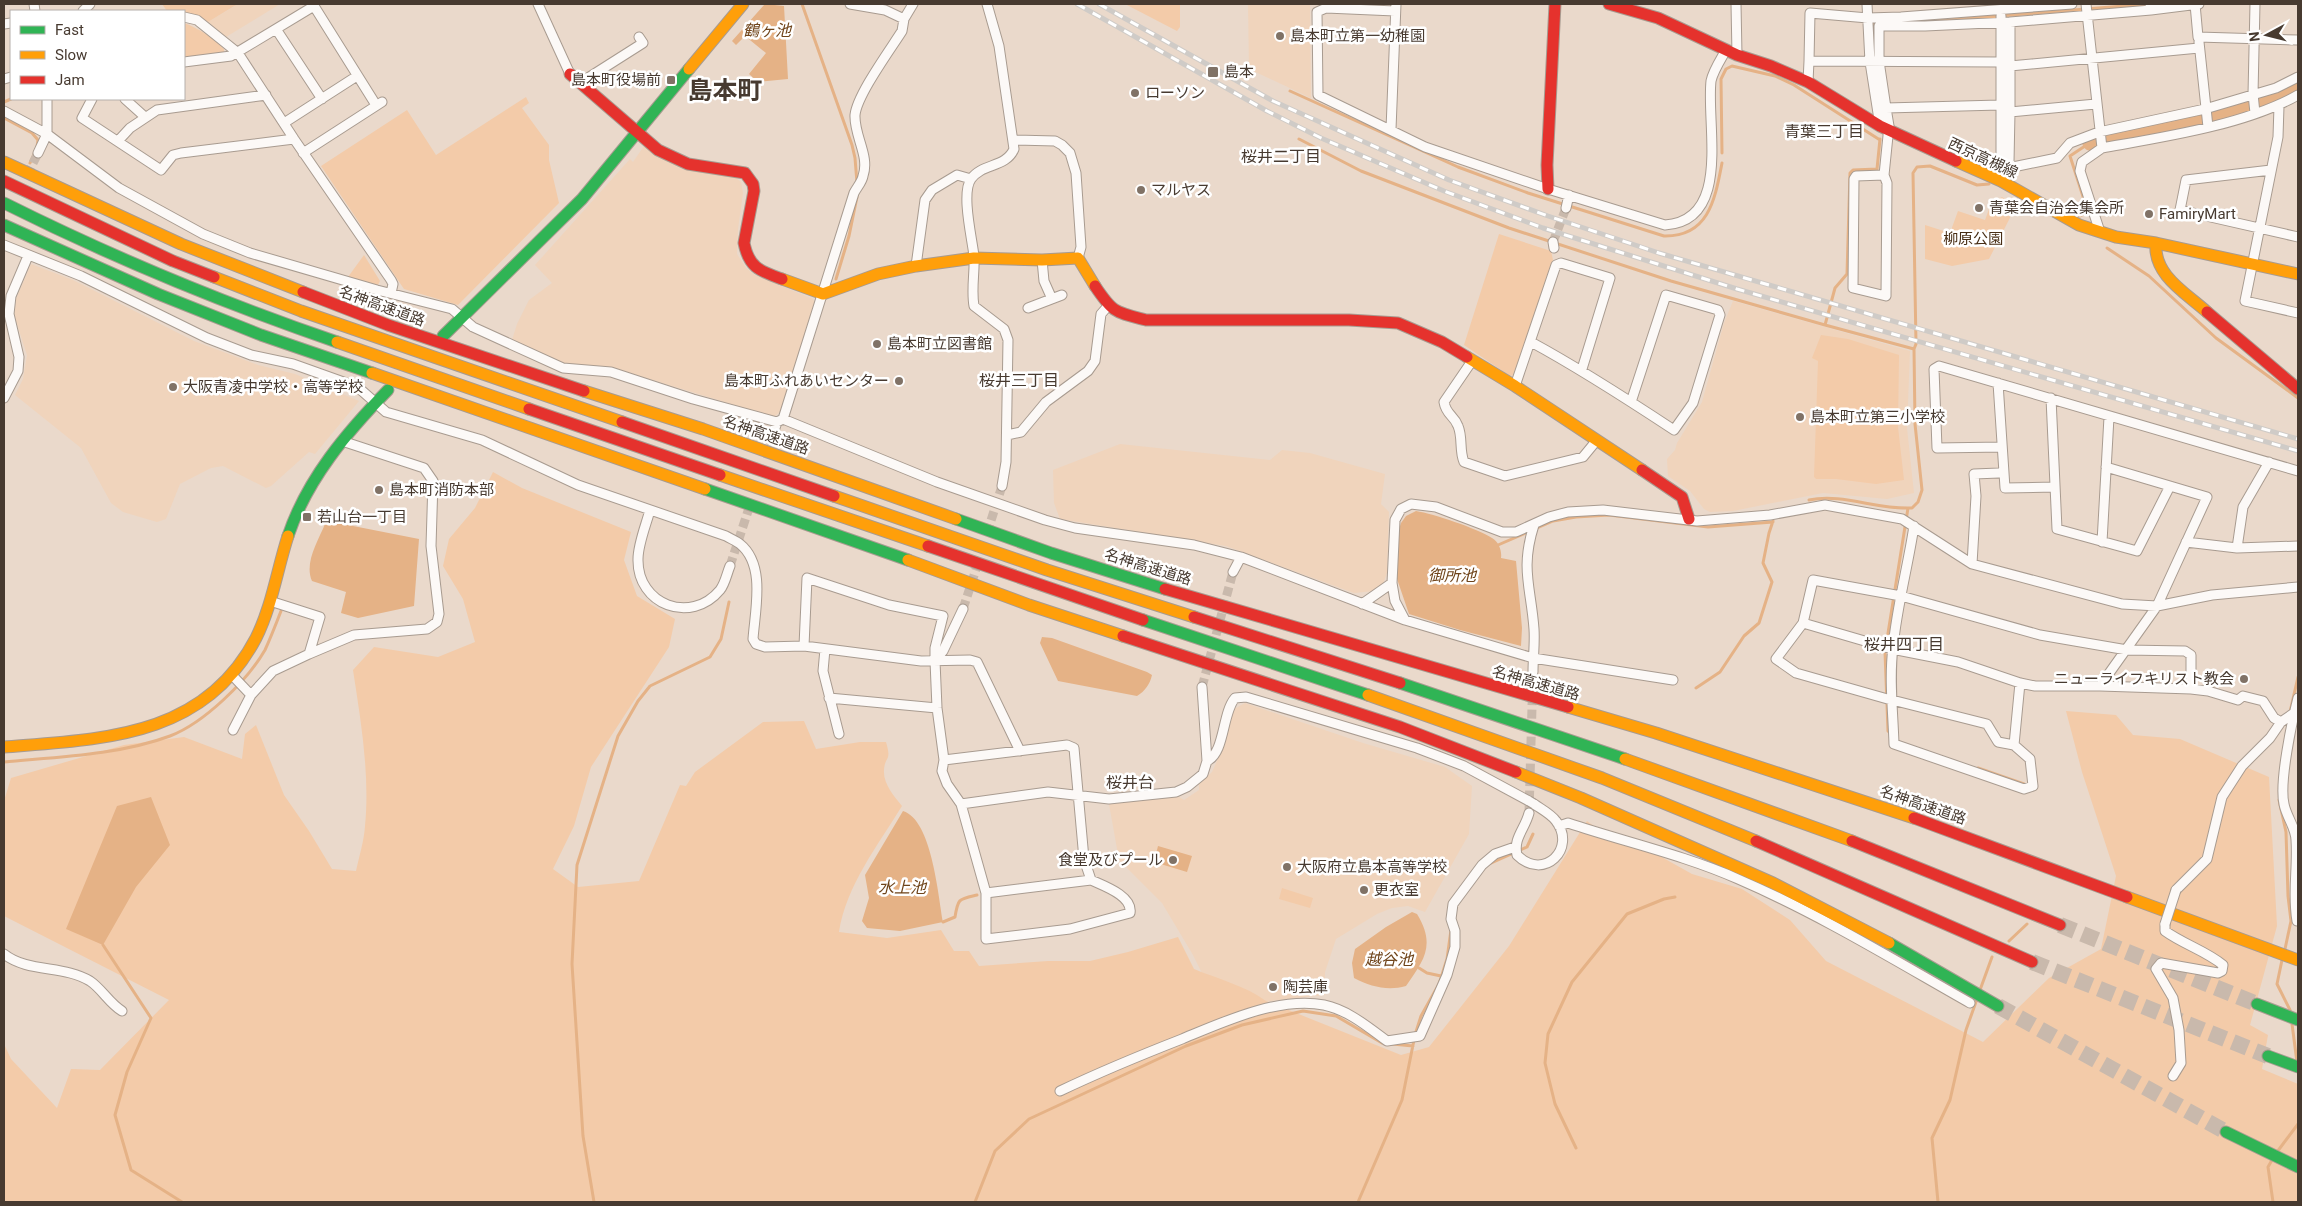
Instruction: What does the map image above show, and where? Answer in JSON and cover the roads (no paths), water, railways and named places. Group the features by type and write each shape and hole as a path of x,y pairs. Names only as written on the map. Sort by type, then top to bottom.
{"main road":[{"path":"444,336 582,199 743,4"},
{"path":"1548,189 1546,165 1555,4"},
{"name":"西京高槻線","path":"1609,4 1658,18 1737,55 1808,82 1884,128 2000,181 2080,225 2116,237 2156,243 2298,274"},
{"path":"570,74 658,150 679,162 745,173 753,184 754,191 744,243 750,263 758,271 823,294 878,274 916,266 974,258 1042,260 1078,258 1108,306 1121,314 1146,320 1349,320 1398,323 1442,342 1515,386 1682,497 1689,519"},
{"name":"名神高速道路","path":"4,162 181,244 276,283 442,344 703,429 1051,552 1178,593 1656,733 1897,812 2298,960"},
{"name":"名神高速道路","path":"4,181 173,260 301,311 1038,566 1466,704 1709,788 1850,840 2060,925"},
{"path":"4,203 166,278 296,328 1042,586 1428,715 1602,778 1753,840 2032,962"},
{"path":"4,225 150,290 260,335 871,546 1029,605 1400,727 1479,757 1581,798 1773,883 1954,980 1994,1004"},
{"path":"2156,243 2155,256 2157,264 2168,278 2298,389"},
{"path":"4,747 111,736 147,729 173,719 236,680 270,601 294,520 312,484 342,440 388,390"},
{"path":"2261,1006 2298,1020"},
{"path":"2268,1056 2294,1065"},
{"path":"2226,1132 2296,1166"}],"street":[{"path":"538,4 570,74"},
{"path":"850,4 885,10 904,19"},
{"path":"771,440 780,421 866,163 856,128 855,114 860,100 902,31 904,19 914,4"},
{"path":"986,4 999,46 1014,149 1011,157 1005,161 978,172 971,179 967,189 974,258 974,306 1004,329 1008,340 1007,435 1002,486"},
{"path":"1736,4 1737,55"},
{"path":"1805,4 1810,13 1808,82"},
{"path":"1868,4 1868,18 1884,128"},
{"path":"1951,4 1951,14"},
{"path":"1884,175 1856,176 1854,179 1853,288 1886,296 1887,183 1884,175 1884,128 1886,108 1875,62 1879,26 1925,26 2003,17 2072,4"},
{"path":"2086,4 2102,148"},
{"path":"1810,13 1868,18 1951,14 2003,17 2087,16 2150,7 2197,4 2198,37 2208,127"},
{"path":"2255,4 2253,94 2255,113"},
{"path":"185,62 231,56 238,53 314,6 357,76 379,104 304,153"},
{"path":"1391,129 1395,7 1326,6 1317,12 1318,95 1425,147 1548,189 1665,225 1678,224 1696,214 1702,205 1711,170 1712,78 1726,50"},
{"path":"185,17 197,20 238,53 294,139 391,280 393,284 391,293"},
{"path":"2000,181 1999,62 2003,17"},
{"path":"2003,17 2010,66 2009,162 2013,166 2057,158 2070,143 2100,132 2205,109 2276,88 2298,77"},
{"path":"276,29 322,99"},
{"path":"2198,37 2298,40"},
{"path":"580,83 643,44"},
{"path":"2010,66 2200,48"},
{"path":"1809,61 1999,62"},
{"path":"284,123 357,76"},
{"path":"118,142 130,128 157,110 266,95"},
{"path":"2100,232 2080,171 2082,162 2102,148 2208,127 2280,106 2298,95"},
{"path":"38,153 47,134 47,100"},
{"path":"91,100 82,118 160,170 173,156 181,152 294,139"},
{"path":"127,100 145,118"},
{"path":"2010,112 2096,104"},
{"path":"1886,108 2000,105"},
{"path":"2280,106 2278,137 2244,301 2298,313"},
{"path":"4,111 47,134 119,188 203,234 281,264 452,309 461,319 473,327 563,368 611,372 694,399 780,421 937,482 1045,520 1075,528 1194,545 1242,557 1405,620 1536,659 1673,680"},
{"path":"1014,140 1055,141 1070,153 1076,173 1081,247 1078,258"},
{"path":"2271,170 2186,180 2180,210 2298,237"},
{"path":"916,266 925,200 932,190 957,175 971,179"},
{"path":"1566,208 1568,195"},
{"path":"4,245 80,276 207,338 251,355 293,364 349,384 361,390 386,412 482,440 578,485 726,536 740,544 750,556 754,567 756,580 753,639 756,644 766,648 804,646 935,661 970,660 977,662 1020,751"},
{"path":"4,398 18,371 19,357 9,314 11,296 28,256"},
{"path":"1042,260 1044,281 1052,298"},
{"path":"1515,386 1556,265 1561,263 1610,278 1582,369"},
{"path":"1028,308 1062,295"},
{"path":"1531,342 1582,369 1631,402 1674,430 1693,403 1720,315 1718,310 1666,296 1631,402"},
{"path":"1007,435 1022,432 1046,402 1088,371 1095,361 1102,314 1108,306"},
{"path":"1472,360 1444,402 1446,412 1457,422 1460,431 1460,453 1464,462 1505,476 1583,458 1597,440"},
{"path":"2002,446 1937,448 1934,370 1939,366 2298,471"},
{"path":"1998,383 2005,488 2055,487"},
{"path":"2052,398 2056,529 2137,551 2170,486"},
{"path":"2102,542 2109,417"},
{"path":"233,730 251,696 273,671 354,635 427,629 437,622 439,614 431,546 433,481 424,468 342,440"},
{"path":"2237,548 2243,507 2268,462"},
{"path":"2100,686 2157,606 2207,497 2106,467"},
{"path":"1972,564 1976,496 1974,474 1999,473"},
{"path":"1405,620 1395,601 1392,583 1395,520 1401,509 1411,504 1436,507 1502,532 1516,532 1533,528 1549,517 1568,512 1603,510 1697,521 1774,514 1826,505 1908,523 1972,564 2122,604 2157,606 2212,596 2298,588"},
{"path":"650,510 638,558 640,574 648,593 664,604 684,609 705,603 720,590 730,566"},
{"path":"1908,523 1897,596 1888,648 1889,699 1894,744 2024,789 2033,786 2030,759 2014,745 1998,742 1987,724 1889,699 1796,673 1776,659 1803,623 1813,580 1897,596 2040,635 2126,650 2168,649 2185,651 2191,655 2191,690"},
{"path":"1533,528 1527,549 1526,574 1534,630 1536,659 1533,672"},
{"path":"2186,542 2237,548 2298,546"},
{"path":"1233,572 1242,557"},
{"path":"804,646 807,578 889,605 943,616 935,648 937,708 944,760 942,771 946,784 961,804 986,893 986,939 1070,929 1130,913 1131,908 1127,900 1092,880 986,893"},
{"path":"1362,604 1392,583"},
{"path":"270,601 320,617 309,654"},
{"path":"935,661 943,651 963,609"},
{"path":"1803,623 1888,648 1958,662 2020,683 2035,686 2100,686 2208,691 2238,700 2243,696 2263,701 2274,718 2289,717"},
{"path":"825,649 823,671 839,734"},
{"path":"236,680 251,696"},
{"path":"2014,745 2020,683"},
{"path":"961,804 1048,792 1109,798 1176,792 1197,781 1203,774 1207,762 1202,687"},
{"path":"1207,762 1212,759 1219,746 1230,704 1235,698 1246,697 1417,748 1464,766 1532,803 1555,820 1655,848 1738,879 1837,927 1970,1003"},
{"path":"829,698 937,708"},
{"path":"2173,1076 2181,1063 2179,1030 2173,998 2156,966 2161,962 2218,974 2222,971 2223,965 2165,931 2165,924 2176,890 2207,859 2222,797 2242,766 2289,717 2298,698"},
{"path":"2289,717 2283,803 2296,837 2294,894 2297,921"},
{"path":"944,760 1067,745 1074,748 1084,858 1092,880"},
{"path":"1529,813 1526,824 1516,840 1516,850 1532,864 1543,865 1553,861 1561,849 1563,839 1555,820"},
{"path":"1060,1091 1132,1058 1224,1021 1269,1008 1308,1004 1324,1005 1338,1009 1386,1041 1420,1036 1447,975 1455,947 1454,929 1451,920 1453,904 1482,865 1495,854 1516,850"},
{"path":"4,954 23,963 66,971 91,981 122,1011"}],"water":[{"name":"鶴ヶ池","path":"765,4 784,6 788,79 758,82 749,74 766,53 745,36 736,45 732,41"},
{"name":"御所池","path":"1416,511 1455,522 1485,534 1498,544 1501,558 1516,561 1522,628 1521,646 1409,614 1396,576 1398,532 1406,516"},
{"path":"325,524 343,524 419,539 414,606 358,618 341,613 346,592 312,581 310,574 313,552"},
{"path":"1042,637 1052,638 1147,672 1152,675 1150,681 1145,690 1137,696 1058,681 1040,643"},
{"path":"151,797 170,845 136,887 103,945 66,929 117,806"},
{"name":"水上池","path":"903,811 913,817 921,828 927,843 936,877 943,922 900,931 867,928 862,921 869,898 865,875"},
{"path":"1158,846 1192,856 1187,872 1154,862"},
{"name":"越谷池","path":"1412,912 1417,914 1423,925 1427,944 1418,968 1406,986 1380,987 1354,978 1352,963 1355,949 1386,927"}],"waterway":[{"path":"802,4 852,145 857,183"},
{"path":"1936,21 2149,4"},
{"path":"1875,49 1874,23 1880,23"},
{"path":"1722,153 1721,79 1726,69 1732,66 1775,76 1794,85 1880,140"},
{"path":"2091,142 2259,104 2298,85"},
{"path":"1290,91 1458,167 1528,193 1664,236 1679,235 1691,230 1700,223 1712,202 1722,163"},
{"path":"4,102 10,99"},
{"path":"4,118 32,133 38,140 37,147"},
{"path":"1299,139 1361,171 1509,228 1671,281 1914,349"},
{"path":"1825,325 1835,288 1847,274 1850,173 1853,170 1877,169 1880,139"},
{"path":"2050,201 2080,216 2088,212 2070,156 2091,142"},
{"path":"30,163 35,152"},
{"path":"1809,500 1822,498 1847,500 1899,508 1912,508 1918,502 1922,490 1915,424 1914,349 1916,344 1913,173 1917,167 1930,166 1977,185 1989,184"},
{"path":"836,279 849,236 857,197"},
{"path":"2107,248 2149,276 2216,338 2298,398"},
{"path":"1891,734 1888,731 1885,652 1908,508"},
{"path":"1498,545 1553,521 1576,517 1609,515 1708,527 1773,522"},
{"path":"1696,688 1720,672 1744,636 1759,623 1772,582 1763,563 1773,521"},
{"path":"594,1202 583,1136 572,964 577,865 618,736 638,701 650,686 710,657 721,639 729,602"},
{"path":"4,762 109,751 150,742 183,730 223,700 247,675 265,650 281,611"},
{"path":"2290,712 2298,677"},
{"path":"1978,768 2024,784"},
{"path":"2279,800 2286,832 2288,896 2291,921 2285,949"},
{"path":"1489,864 1527,847 1533,834"},
{"path":"943,922 955,917 960,900 977,895"},
{"path":"1576,1148 1555,1104 1545,1063 1548,1034 1572,982 1627,914 1664,899 1675,897"},
{"path":"2009,941 2027,924"},
{"path":"1358,1202 1402,1100 1415,1035 1421,1016 1439,984 1447,959 1451,930"},
{"path":"103,945 151,1018 127,1072 115,1115 131,1170 182,1202"},
{"path":"1980,990 1992,957"},
{"path":"2282,960 2277,984 2290,1010"},
{"path":"1419,968 1427,973 1441,976"},
{"path":"1938,1202 1932,1138 1950,1100 1966,1030 1977,999"},
{"path":"975,1202 995,1151 1029,1119 1186,1046 1242,1025 1303,1011 1336,1016 1382,1043 1413,1046"},
{"path":"2292,1024 2297,1062"},
{"path":"2277,1152 2298,1124"},
{"path":"2272,1160 2268,1167 2273,1202"}],"tunnel":[{"path":"27,175 38,153"},
{"path":"1553,242 1566,208"},
{"path":"987,533 1002,486"},
{"path":"730,566 751,502"},
{"path":"963,609 979,560"},
{"path":"1202,687 1233,572"},
{"path":"1529,813 1533,672"},
{"path":"2060,925 2257,1004"},
{"path":"2032,962 2268,1056"},
{"path":"1998,1006 2226,1132"}],"railway":[{"path":"1077,4 1267,111 1321,138 1444,191 1543,228 1737,289 2298,451"},
{"path":"1099,4 1273,101 1449,180 1548,216 1659,253 2298,439"}],"place":[{"name":"島本町立第一幼稚園","path":"1280,36"},
{"name":"島本","path":"1213,72"},
{"name":"島本町役場前","path":"671,80"},
{"name":"ローソン","path":"1135,93"},
{"name":"マルヤス","path":"1141,190"},
{"name":"青葉会自治会集会所","path":"1979,208"},
{"name":"FamiryMart","path":"2149,214"},
{"name":"島本町立図書館","path":"877,344"},
{"name":"島本町ふれあいセンター","path":"899,381"},
{"name":"大阪青凌中学校・高等学校","path":"173,387"},
{"name":"島本町立第三小学校","path":"1800,417"},
{"name":"島本町消防本部","path":"379,490"},
{"name":"若山台一丁目","path":"307,517"},
{"name":"ニューライフキリスト教会","path":"2244,679"},
{"name":"食堂及びプール","path":"1173,860"},
{"name":"大阪府立島本高等学校","path":"1287,867"},
{"name":"更衣室","path":"1364,890"},
{"name":"陶芸庫","path":"1273,987"}],"district":[{"name":"島本町","path":"725,90"},
{"name":"青葉三丁目","path":"1824,131"},
{"name":"桜井二丁目","path":"1281,156"},
{"name":"桜井三丁目","path":"1019,380"},
{"name":"桜井四丁目","path":"1904,644"},
{"name":"桜井台","path":"1130,782"}],"park label":[{"name":"柳原公園","path":"1973,239"}]}
